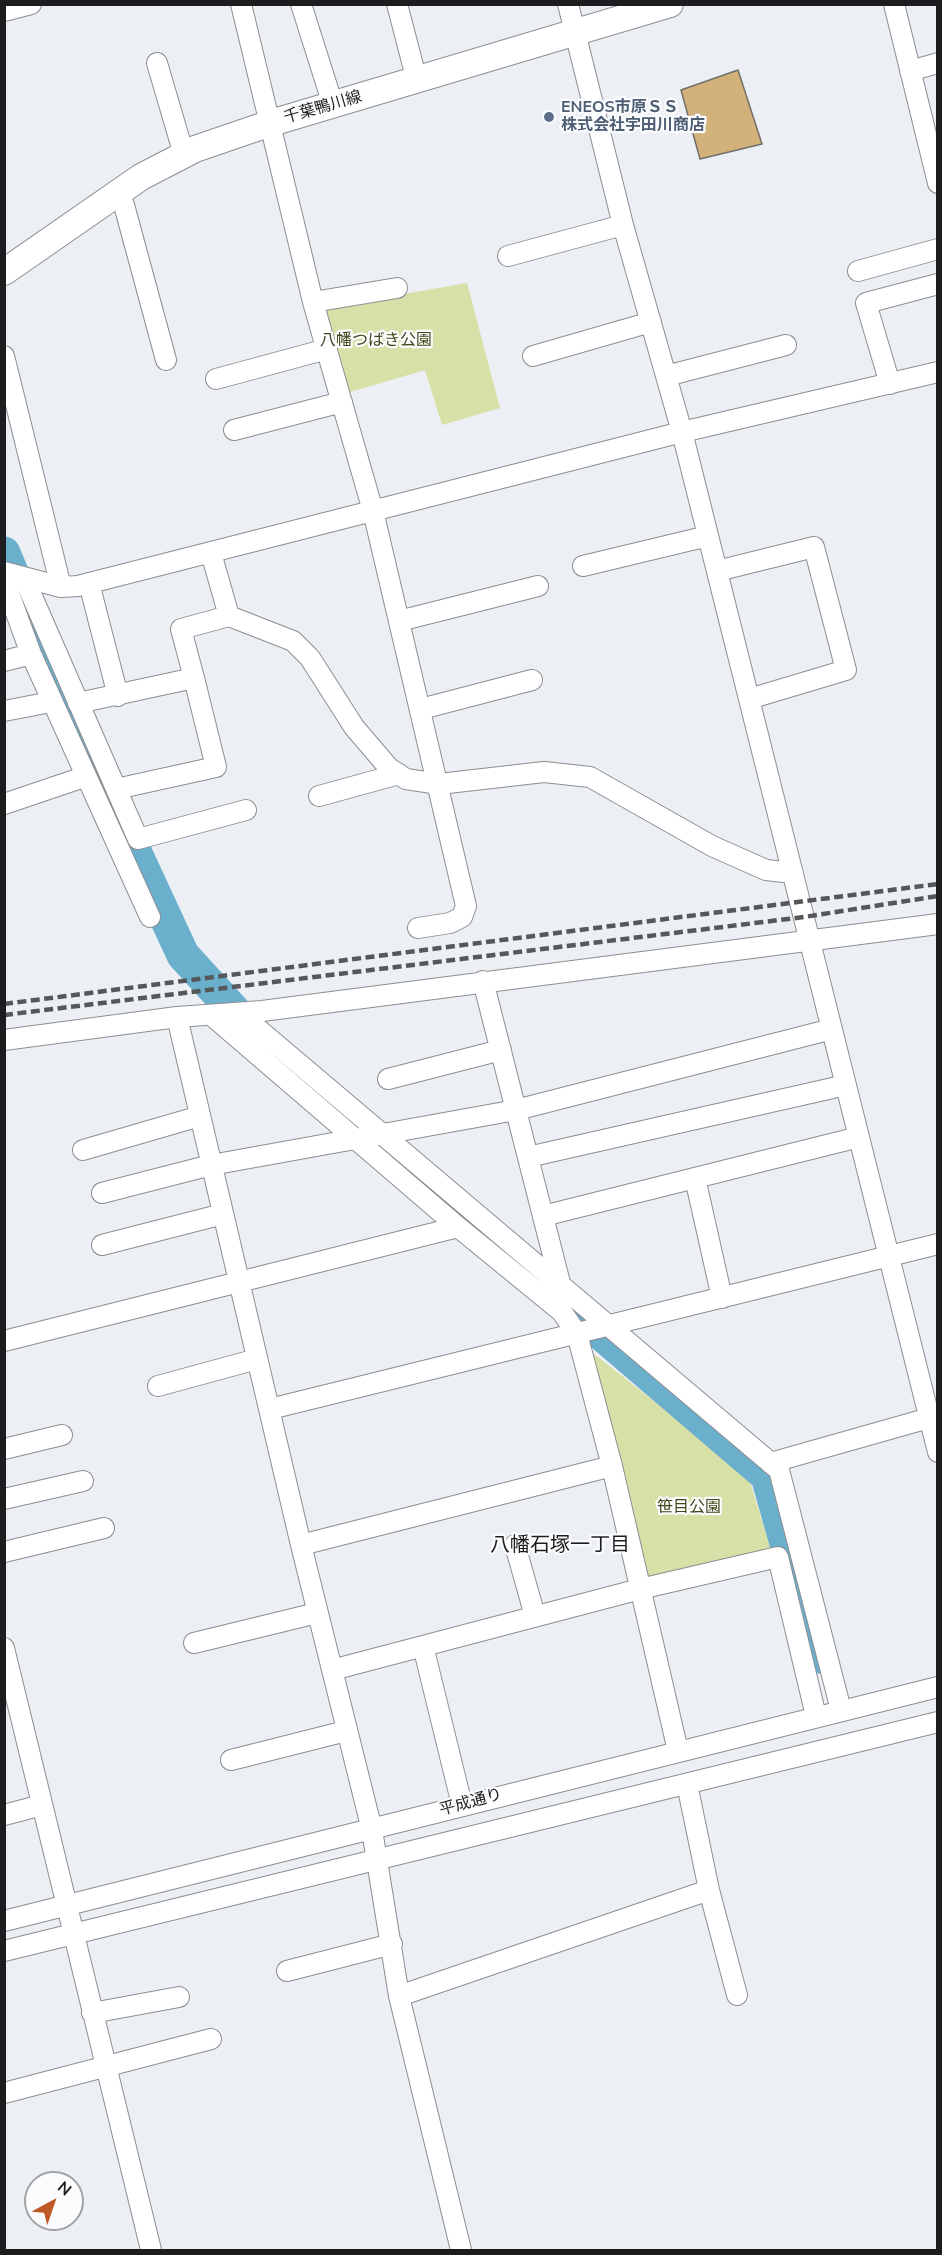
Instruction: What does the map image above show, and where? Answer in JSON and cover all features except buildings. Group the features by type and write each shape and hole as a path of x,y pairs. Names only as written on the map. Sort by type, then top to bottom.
{"main road":[{"name":"千葉鴨川線","path":"4,272 118,193 160,166 184,155 271,123 670,4"}],"street":[{"path":"4,11 31,4"},
{"path":"241,4 313,302 373,512 466,906 462,917 450,922 418,928"},
{"path":"301,4 333,105"},
{"path":"397,4 417,81"},
{"path":"568,4 623,225 682,432 938,1452"},
{"path":"894,4 938,183"},
{"path":"157,63 184,155"},
{"path":"910,71 938,63"},
{"path":"118,193 124,205 166,360"},
{"path":"508,256 623,225"},
{"path":"858,271 938,249"},
{"path":"890,384 866,303 938,284"},
{"path":"313,302 397,288"},
{"path":"533,356 651,322"},
{"path":"666,376 786,345"},
{"path":"216,379 327,349"},
{"path":"4,356 61,587"},
{"path":"13,577 61,587 89,583 682,432 938,372"},
{"path":"234,430 342,402"},
{"path":"583,566 708,536"},
{"path":"717,571 814,547 846,670 749,699"},
{"path":"211,553 229,616"},
{"path":"13,577 31,654 84,777 150,917"},
{"path":"13,577 78,703 138,839 246,810"},
{"path":"89,583 118,696"},
{"path":"399,621 538,586"},
{"path":"116,789 216,767 181,629 229,616 293,641 310,658 354,727 390,768 406,779 439,784 544,772 590,777 712,846 766,870 793,873"},
{"path":"4,661 31,654"},
{"path":"78,703 195,678"},
{"path":"421,710 532,680"},
{"path":"4,711 51,702"},
{"path":"319,796 399,774"},
{"path":"4,804 84,777"},
{"path":"4,1040 177,1017 239,1013 938,924"},
{"path":"483,981 560,1283"},
{"path":"239,1013 779,1470 841,1710"},
{"path":"211,1014 354,1139 562,1312 577,1334 612,1466 678,1750"},
{"path":"177,1017 317,1613 372,1830 399,1996 461,2250"},
{"path":"102,1193 211,1165 516,1110 832,1029"},
{"path":"388,1079 501,1050"},
{"path":"528,1157 846,1085"},
{"path":"83,1150 200,1116"},
{"path":"543,1215 859,1137"},
{"path":"695,1178 722,1298"},
{"path":"102,1245 223,1214"},
{"path":"4,1341 239,1284 458,1227"},
{"path":"270,1409 938,1244"},
{"path":"158,1386 257,1359"},
{"path":"770,1463 929,1418"},
{"path":"4,1449 62,1435"},
{"path":"301,1545 612,1466"},
{"path":"4,1499 83,1481"},
{"path":"4,1552 104,1528"},
{"path":"515,1545 535,1616"},
{"path":"332,1670 640,1589 778,1557 816,1716"},
{"path":"194,1642 317,1613"},
{"path":"423,1646 462,1805"},
{"path":"4,1648 12,1709 42,1805 151,2250"},
{"name":"平成通り","path":"4,1920 372,1830 678,1750 938,1687"},
{"name":"平成通り","path":"4,1951 938,1722"},
{"path":"231,1760 346,1731"},
{"path":"687,1784 709,1890 737,1995"},
{"path":"4,1815 42,1805"},
{"path":"399,1996 709,1890"},
{"path":"287,1971 392,1944"},
{"path":"92,2013 179,1997"},
{"path":"4,2093 211,2039"}],"green space":[{"name":"八幡つばき公園","path":"467,283 500,408 442,425 425,370 347,393 323,308"},
{"name":"笹目公園","path":"584,1346 748,1475 772,1554 643,1583"}],"waterway":[{"path":"4,553 69,709 183,955 258,1037"},
{"path":"357,1125 767,1476 818,1657"}],"railway":[{"path":"4,1004 938,884"},
{"path":"4,1015 804,917 938,896"}],"place":[{"name":"ENEOS市原ＳＳ 株式会社宇田川商店","path":"549,117"}],"district":[{"name":"八幡石塚一丁目","path":"560,1546"}]}
